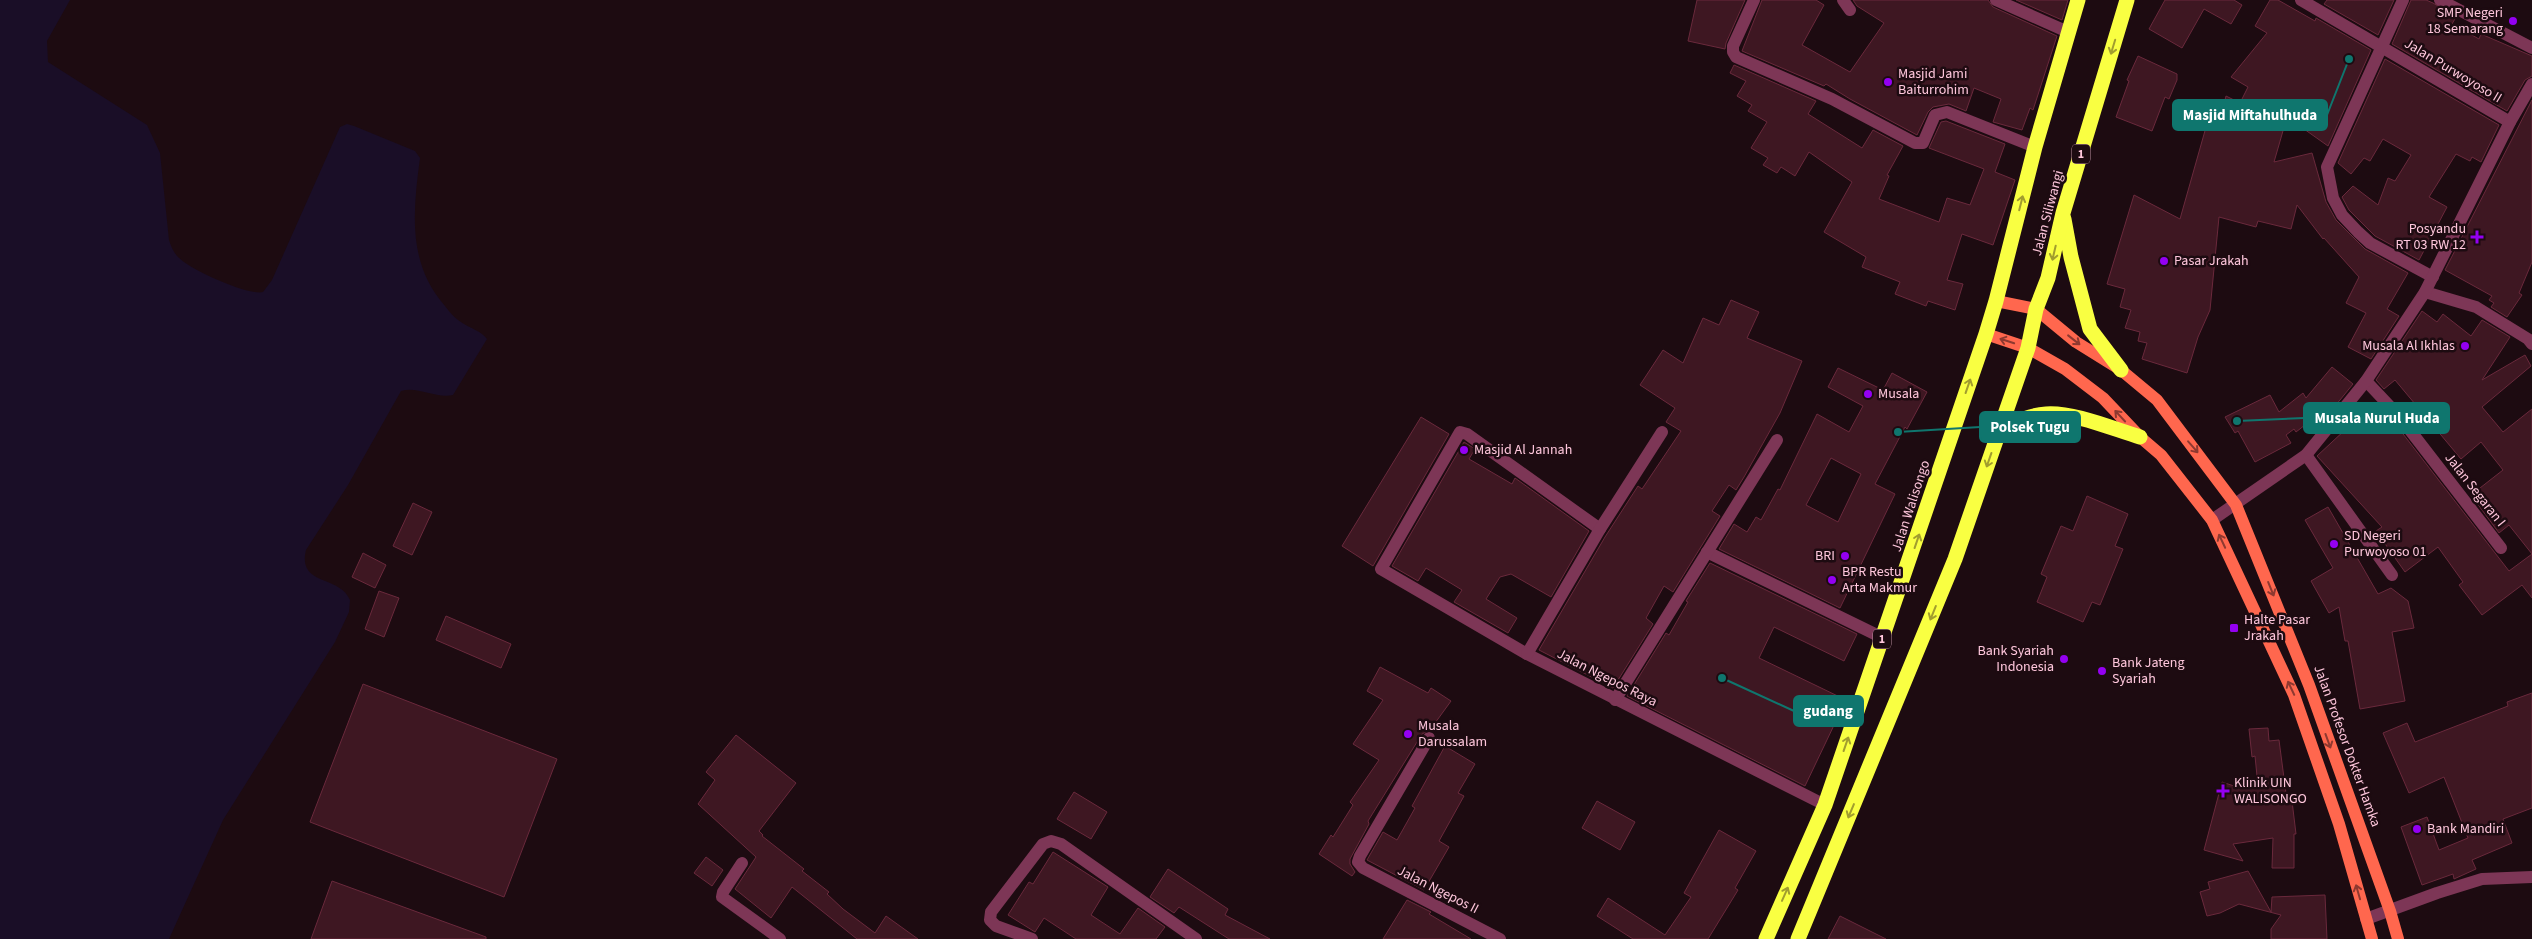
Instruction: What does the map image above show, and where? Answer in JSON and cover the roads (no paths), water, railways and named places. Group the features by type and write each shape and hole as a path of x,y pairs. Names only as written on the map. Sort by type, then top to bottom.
{"highway":[{"name":"Jalan Siliwangi","path":"1986,334 2035,147 2078,0"},
{"name":"Jalan Siliwangi","path":"2028,348 2036,309 2048,278 2063,213 2127,0"},
{"path":"2063,213 2071,257 2090,329 2121,370"},
{"name":"Jalan Walisongo","path":"1766,939 1825,805 1986,334"},
{"name":"1","path":"1798,939 1955,559 2028,348"},
{"path":"1999,430 2025,418 2047,414 2072,417 2140,438"}],"main road":[{"name":"Jalan Profesor Dokter Hamka","path":"1996,301 2036,309 2076,342 2121,370 2157,400 2236,505 2309,685 2390,911 2398,939"},
{"path":"1986,334 2028,348 2065,369 2103,398 2140,438 2161,455 2179,481 2212,520 2294,695 2339,824 2372,939"}],"street":[{"path":"1754,0 1733,46 1733,52 1736,57 1832,99 1915,144 1923,143 1935,116 1947,112 2035,147"},
{"path":"1996,0 2068,32"},
{"name":"Jalan Purwoyoso II","path":"2301,0 2510,122"},
{"path":"2381,45 2403,0"},
{"path":"2440,0 2532,48"},
{"name":"Jalan Purwoyoso II","path":"2381,45 2330,157 2327,167 2329,183 2333,198 2342,215 2370,243 2433,277"},
{"name":"Jalan Purwoyoso II","path":"2425,292 2510,122 2532,84"},
{"path":"2212,520 2306,455 2366,381 2425,292 2476,307 2531,338"},
{"name":"Jalan Segaran I","path":"2366,381 2399,416 2501,548"},
{"name":"Jalan Ngepos Raya","path":"1600,529 1467,434 1460,432 1381,569 1527,654 1825,805"},
{"path":"1527,654 1600,529 1662,432"},
{"path":"1615,700 1777,440"},
{"path":"2306,455 2392,575"},
{"path":"1707,552 1883,638"},
{"name":"Jalan Ngepos II","path":"1429,738 1358,862 1363,868 1482,935 1500,939"},
{"path":"1032,939 996,926 990,920 991,912 1044,844 1052,841 1062,844 1196,939"},
{"path":"742,863 723,892 722,898 780,939"},
{"path":"2366,919 2482,879 2532,877"}],"place":[{"name":"SMP Negeri 18 Semarang","path":"2513,21"},
{"name":"Masjid Miftahulhuda","path":"2349,59"},
{"name":"Masjid Jami Baiturrohim","path":"1888,82"},
{"name":"Posyandu RT 03 RW 12","path":"2477,237"},
{"name":"Pasar Jrakah","path":"2164,261"},
{"name":"Musala Al Ikhlas","path":"2465,346"},
{"name":"Musala","path":"1868,394"},
{"name":"Musala Nurul Huda","path":"2237,421"},
{"name":"Polsek Tugu","path":"1898,432"},
{"name":"Masjid Al Jannah","path":"1464,450"},
{"name":"SD Negeri Purwoyoso 01","path":"2334,544"},
{"name":"BRI","path":"1845,556"},
{"name":"BPR Restu Arta Makmur","path":"1832,580"},
{"name":"Halte Pasar Jrakah","path":"2234,628"},
{"name":"Bank Syariah Indonesia","path":"2064,659"},
{"name":"Bank Jateng Syariah","path":"2102,671"},
{"name":"gudang","path":"1722,678"},
{"name":"Musala Darussalam","path":"1408,734"},
{"name":"Klinik UIN WALISONGO","path":"2223,791"},
{"name":"Bank Mandiri","path":"2417,829"}]}
